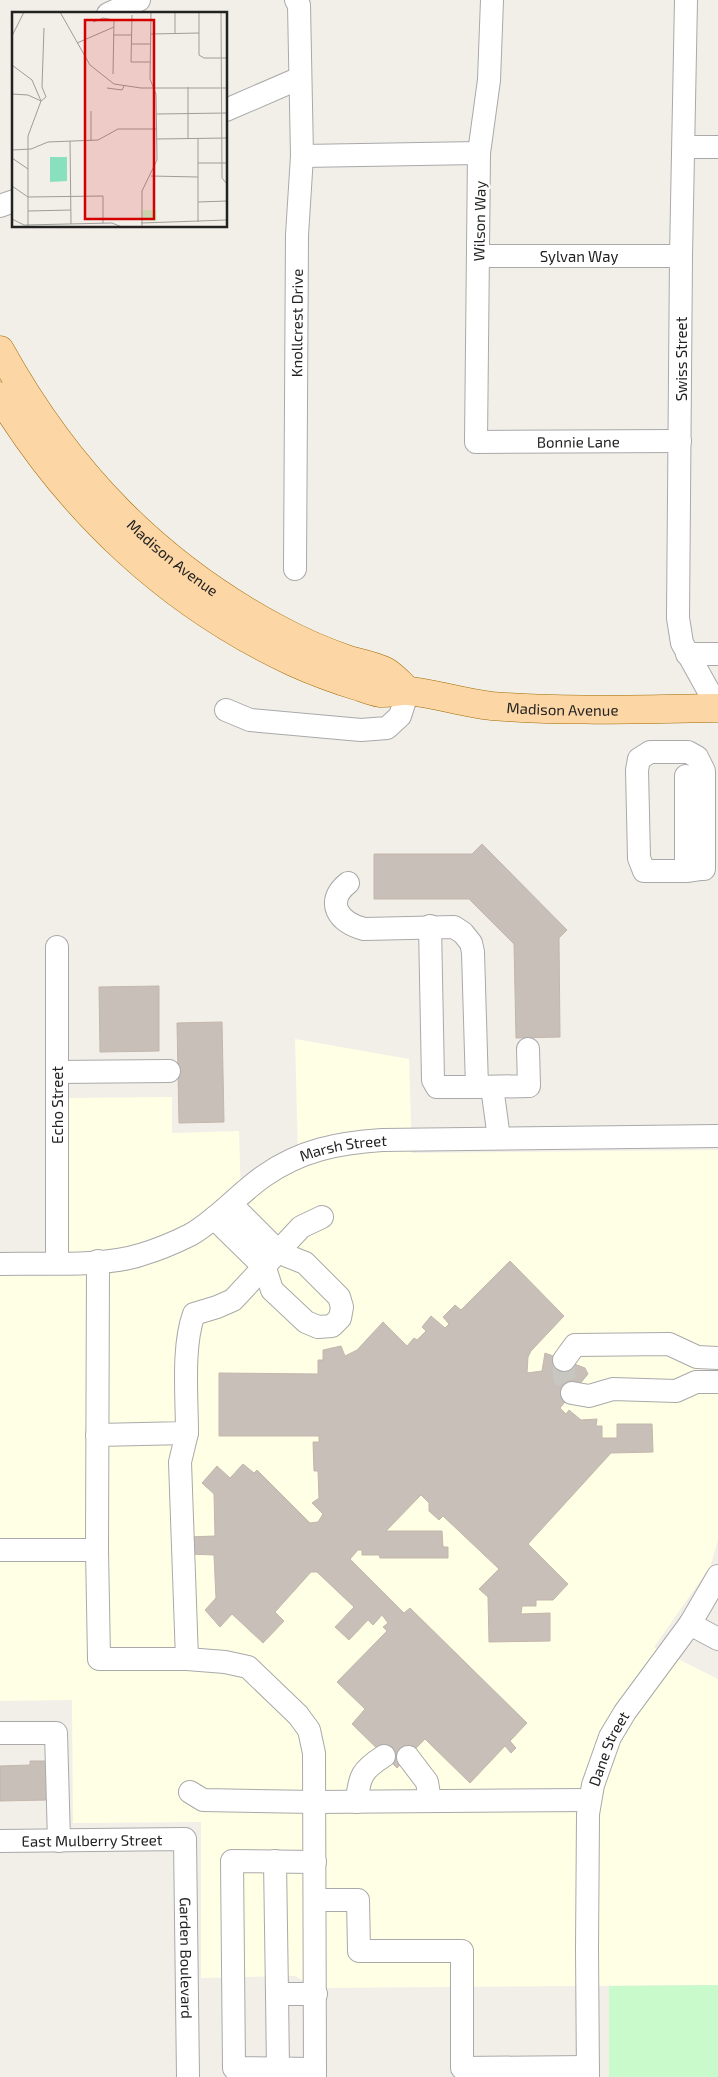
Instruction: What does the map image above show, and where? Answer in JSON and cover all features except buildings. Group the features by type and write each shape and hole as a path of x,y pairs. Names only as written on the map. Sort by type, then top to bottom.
{"main road":[{"name":"Madison Avenue","path":"0,350 29,399 71,459 115,509 170,559 224,597 281,631 339,656 386,672 408,691"},
{"name":"Madison Avenue","path":"0,396 31,444 76,501 124,551 182,598 242,636 306,668 380,693 408,691 490,705 532,709 580,710 718,708"}],"street":[{"path":"112,12 139,0"},
{"name":"Knollcrest Drive","path":"295,568 297,235 302,156 299,5 296,0"},
{"name":"Wilson Way","path":"476,442 479,153 489,80 492,0"},
{"name":"Swiss Street","path":"686,0 681,256 678,618 682,642 687,654 718,708"},
{"path":"228,109 300,78"},
{"path":"684,147 718,146"},
{"path":"302,156 479,153"},
{"path":"0,206 12,201"},
{"name":"Sylvan Way","path":"478,256 681,256"},
{"name":"Bonnie Lane","path":"476,442 680,441"},
{"path":"687,654 718,654"},
{"path":"226,710 250,720 361,730 387,728 400,716 408,691"},
{"path":"650,752 688,752 697,757 701,763 704,771 703,869 644,871 639,858 637,770 639,759 650,752"},
{"path":"686,776 703,869"},
{"path":"348,883 337,895 336,903 338,913 354,927 364,929 430,926 454,927 463,933 471,943 475,965 484,1087 499,1138"},
{"path":"430,926 433,1080 437,1087 528,1086 528,1049"},
{"name":"Echo Street","path":"57,947 57,1263"},
{"path":"57,1072 170,1071"},
{"name":"Marsh Street","path":"0,1264 98,1262 139,1256 191,1234 214,1218 264,1176 298,1155 346,1142 499,1138 718,1136"},
{"path":"231,1204 271,1260"},
{"path":"187,1659 180,1462 187,1433 189,1327 194,1314 233,1300 302,1227 322,1217"},
{"path":"214,1218 271,1260"},
{"path":"98,1262 97,1550 99,1659 187,1659 224,1662 248,1667 298,1715 309,1730 312,1742 315,1802 316,1994 315,2073 278,2069 234,2068 232,1861 315,1862"},
{"path":"564,1360 575,1345 669,1344 697,1357 718,1358"},
{"path":"572,1393 589,1396 613,1389 676,1391 696,1382 718,1382"},
{"path":"97,1435 187,1433"},
{"path":"0,1550 97,1550"},
{"name":"Dane Street","path":"588,2072 587,1949 590,1800 600,1762 610,1737 625,1712 690,1624 718,1576"},
{"path":"690,1624 718,1638"},
{"path":"0,1733 56,1733 59,1840"},
{"path":"357,1802 359,1780 371,1764 384,1756"},
{"path":"408,1757 427,1782 430,1801"},
{"path":"190,1792 203,1800 357,1802 590,1800"},
{"name":"East Mulberry Street","path":"0,1841 185,1839"},
{"name":"Garden Boulevard","path":"185,1839 188,2077"},
{"path":"275,1862 278,2069"},
{"path":"315,1900 358,1900 359,1951 462,1951 462,2068 588,2072"},
{"path":"277,1994 316,1994"}],"shaded area":[{"path":"295,1039 409,1059 412,1153 718,1150 718,1540 710,1567 654,1647 718,1679 718,1985 317,1988 295,1976 201,1978 201,1822 73,1823 72,1700 0,1701 0,1276 67,1275 65,1098 172,1097 172,1133 239,1131 241,1194 298,1155"}],"green space":[{"path":"718,1985 718,2077 609,2077 609,1986"}],"tunnel":[{"path":"564,1360 564,1377 572,1393"}]}
